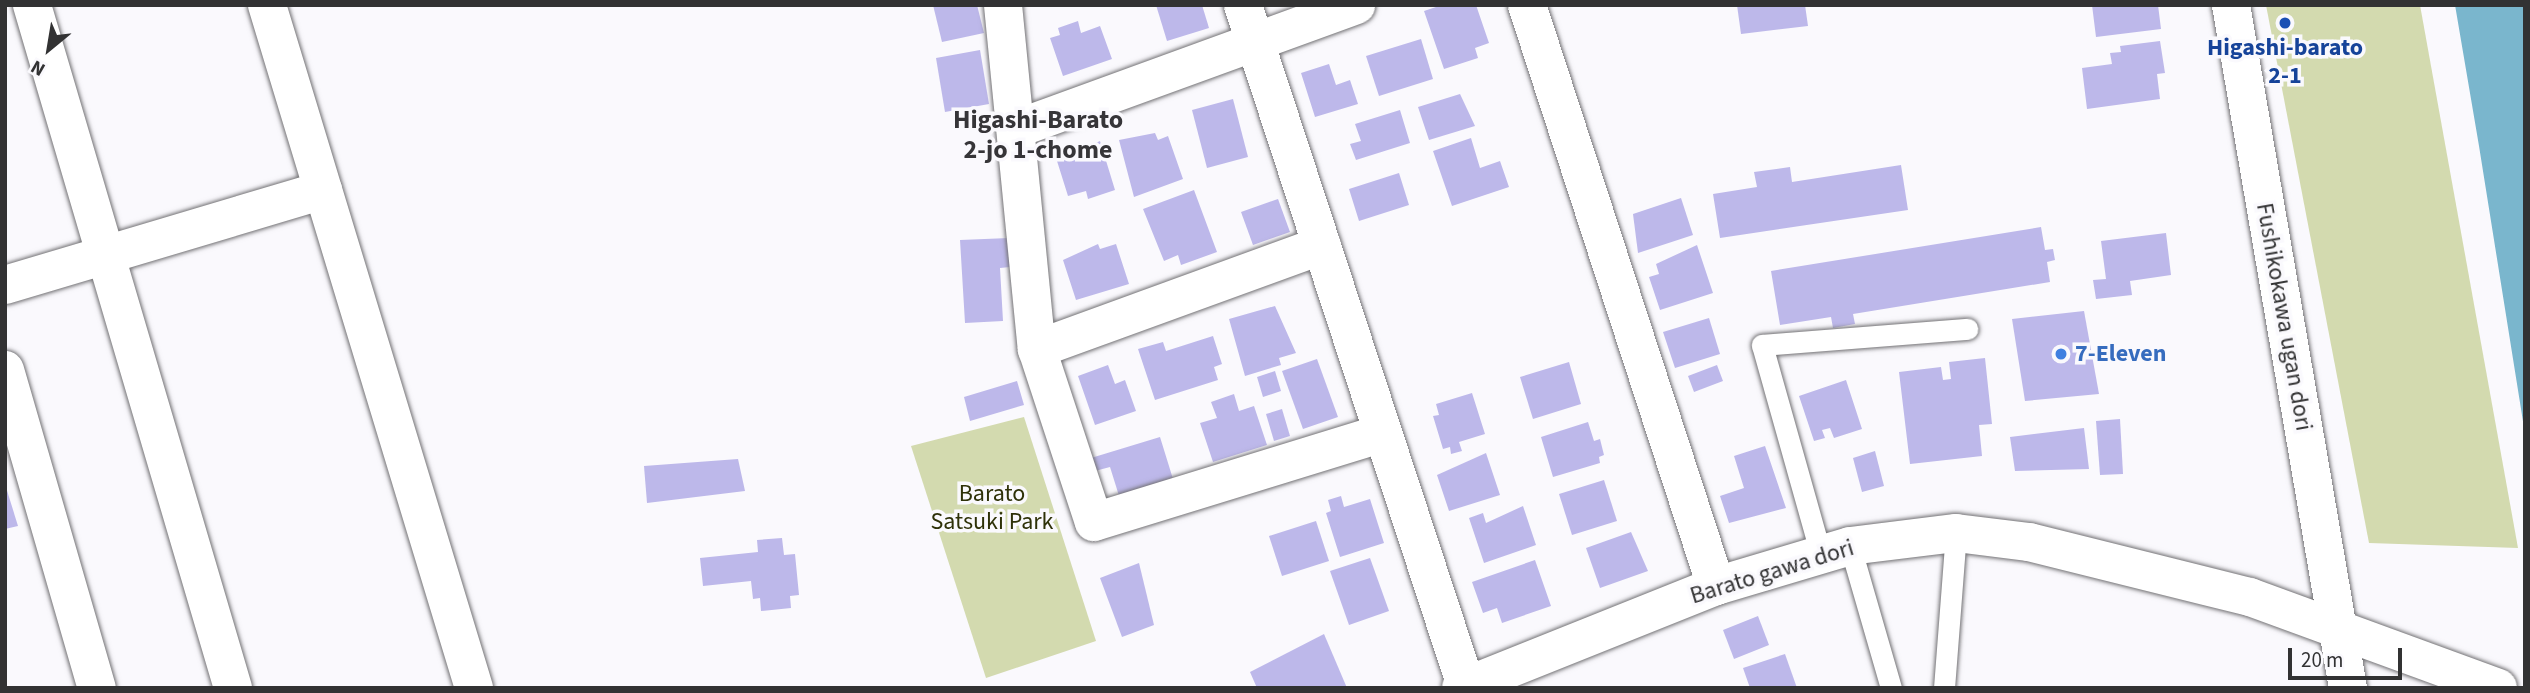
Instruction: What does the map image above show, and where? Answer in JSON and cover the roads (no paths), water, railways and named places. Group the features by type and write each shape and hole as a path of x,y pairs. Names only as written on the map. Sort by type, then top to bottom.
{"street":[{"path":"32,5 233,688"},
{"path":"267,5 474,688"},
{"path":"1003,5 1037,349 1094,522 1383,433"},
{"path":"1243,5 1463,687"},
{"path":"1016,129 1356,5"},
{"path":"1527,5 1716,586"},
{"name":"Fushikokawa ugan dori","path":"2231,5 2348,688"},
{"path":"5,285 323,190"},
{"path":"1037,349 1322,245"},
{"path":"5,370 97,688"},
{"name":"Barato gawa dori","path":"1463,687 1716,586 1835,550 1956,533 2029,542 2250,597 2498,688"}],"lane":[{"path":"1891,688 1835,550 1762,345 1967,329"},
{"path":"1944,688 1956,533"}],"water":[{"path":"2455,5 2525,5 2525,434 2479,146"}],"place":[{"name":"Higashi-barato 2-1","path":"2285,23"},
{"name":"7-Eleven","path":"2061,354"}],"district":[{"name":"Higashi-Barato 2-jo 1-chome","path":"1038,135"}],"park label":[{"name":"Barato Satsuki Park","path":"992,508"}]}
